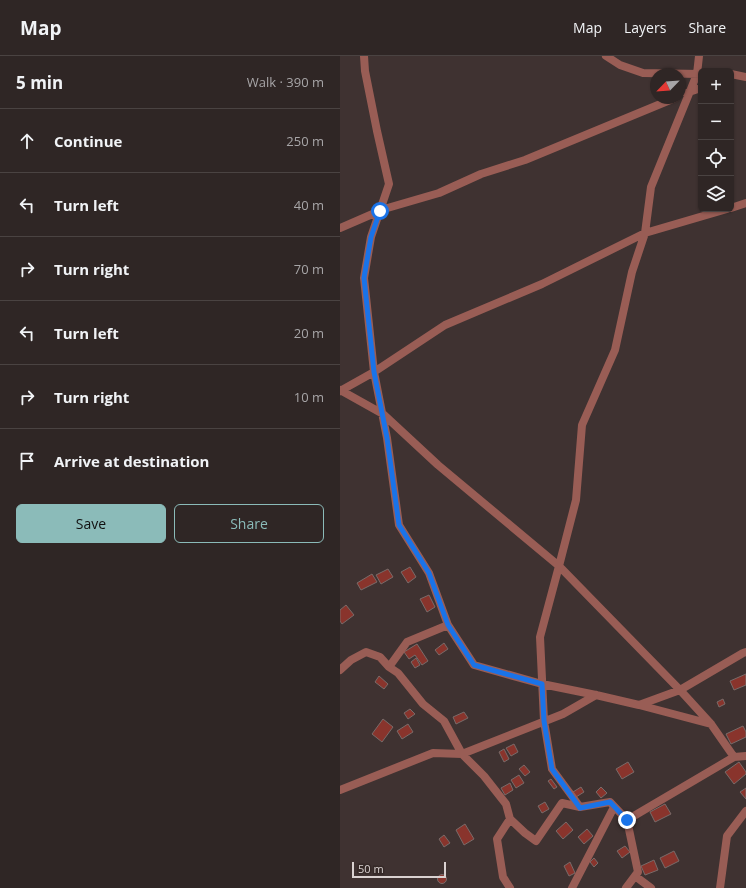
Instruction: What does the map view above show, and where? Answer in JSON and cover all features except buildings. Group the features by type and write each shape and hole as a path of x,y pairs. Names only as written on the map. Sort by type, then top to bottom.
{"street":[{"path":"364,56 365,71 389,184 371,237 364,278 374,372 387,438 399,525 429,573 448,625 474,665 542,684 639,705 711,724"},
{"path":"606,56 620,65 643,73 698,74"},
{"path":"699,56 699,68"},
{"path":"734,75 746,77"},
{"path":"580,808 552,769 544,721 540,637 576,500 582,425 615,350 632,272 644,233 650,187 688,93 698,76"},
{"path":"688,93 698,89"},
{"path":"340,228 380,211 439,193 481,174 525,160 660,104"},
{"path":"734,207 746,203"},
{"path":"340,390 374,372 445,325 542,284 644,233 717,212"},
{"path":"340,390 383,414 438,465 559,566 680,690 711,724 734,757"},
{"path":"389,667 407,642 448,625"},
{"path":"340,670 351,660 366,652 380,657 389,667 398,673 423,704 444,720 462,754 484,776 506,804 510,819 536,841 562,803 580,808 610,802 627,820 638,872 626,888"},
{"path":"639,705 680,690 746,652"},
{"path":"340,790 433,753 462,754 563,714 596,695"},
{"path":"627,820 734,757 746,756"},
{"path":"572,888 614,807"},
{"path":"720,888 727,836 746,811"},
{"path":"510,819 497,839 503,877 510,888"},
{"path":"635,876 651,888"}],"route":[{"path":"380,211 371,237 364,278 374,372 387,438 399,525 429,573 448,625 474,665 542,684 544,721 552,769 580,808 610,802 627,820"}]}
